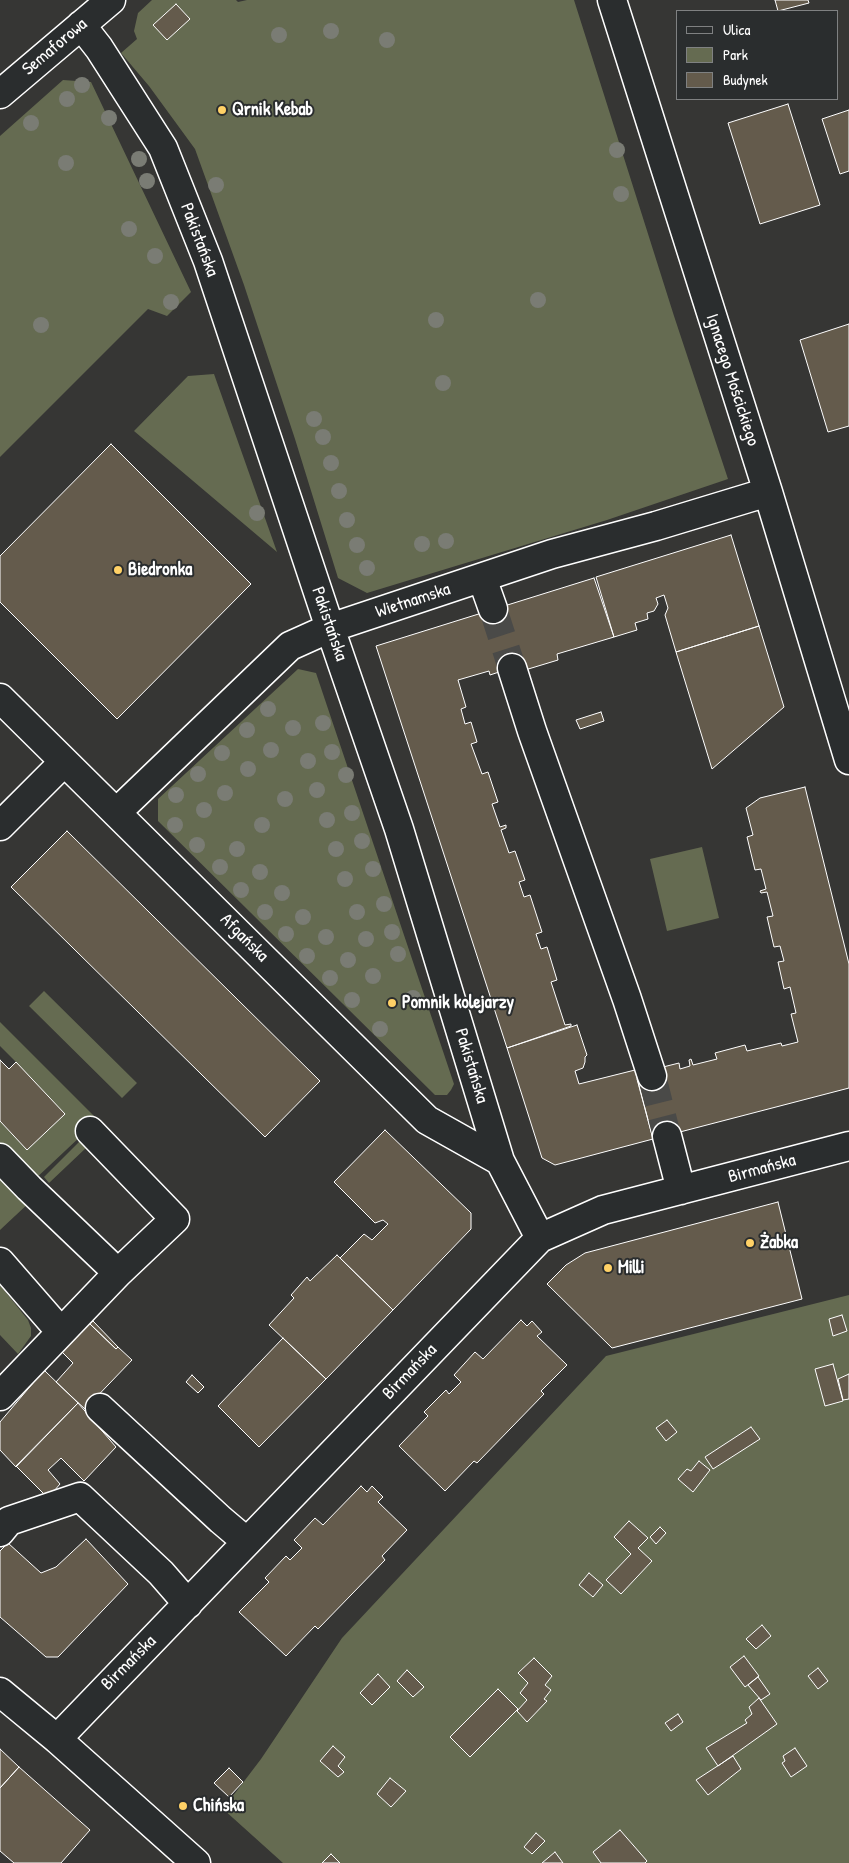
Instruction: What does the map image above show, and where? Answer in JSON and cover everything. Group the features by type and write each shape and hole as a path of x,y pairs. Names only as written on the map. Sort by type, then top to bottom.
{"street":[{"name":"Semaforowa","path":"0,94 111,0"},
{"name":"Ignacego Mościckiego","path":"612,0 768,492 849,760"},
{"name":"Pakistańska","path":"82,26 99,48 163,148 208,261 399,829 500,1161 540,1238"},
{"name":"Wietnamska","path":"117,812 290,646 330,628 552,554 656,526 768,492"},
{"path":"482,578 493,609"},
{"path":"512,668 652,1076"},
{"name":"Afgańska","path":"0,698 426,1120 500,1161"},
{"path":"0,826 64,762"},
{"path":"0,1396 118,1273 175,1219 90,1131"},
{"path":"667,1136 681,1190"},
{"name":"Birmańska","path":"57,1739 540,1238 603,1210 849,1146"},
{"path":"0,1158 118,1273"},
{"path":"0,1262 61,1332"},
{"path":"100,1408 247,1542"},
{"path":"0,1532 9,1521 80,1498 160,1573 188,1604"},
{"path":"0,1692 57,1739 196,1863"}],"green space":[{"path":"152,0 236,0 238,2 247,0 574,0 674,316 728,479 607,520 367,593 338,578 295,439 244,285 195,149 149,86 121,53 137,39 134,31 138,13"},
{"path":"63,80 91,82 191,292 167,316 148,309 0,457 0,136"},
{"path":"214,374 277,552 134,431 188,376"},
{"path":"298,669 316,673 454,1084 447,1095 435,1095 158,821 158,799"},
{"path":"702,847 719,918 667,931 650,859"},
{"path":"44,991 137,1083 122,1098 29,1006"},
{"path":"0,1022 98,1120 33,1181 0,1144 0,1121 27,1150 16,1062 0,1046"},
{"path":"81,1140 87,1147 49,1183 44,1177"},
{"path":"0,1169 31,1201 0,1230"},
{"path":"0,1285 28,1320 31,1328 31,1336 18,1354 0,1335"},
{"path":"849,1295 849,1863 283,1863 223,1809 261,1759 342,1638 606,1356"}],"building":[{"path":"775,0 808,0 809,3 782,10 778,10"},
{"path":"176,4 190,19 167,40 153,25"},
{"path":"788,104 820,205 760,224 728,123"},
{"path":"849,110 849,171 840,174 822,119"},
{"path":"849,324 849,426 828,432 800,340"},
{"name":"Biedronka","path":"111,444 251,584 117,719 0,602 0,556"},
{"path":"731,535 759,626 676,652 665,615 668,608 664,595 656,598 658,604 654,611 647,613 648,619 635,623 637,630 614,637 596,577"},
{"path":"594,578 614,637 557,654 558,660 525,670 523,664 490,675 489,671 458,680 466,707 461,709 465,724 471,722 477,742 471,744 482,774 488,772 498,802 492,804 500,827 506,825 506,828 501,830 509,853 515,851 525,880 519,882 524,897 530,895 542,932 536,934 541,949 547,947 557,980 551,982 565,1025 571,1024 571,1026 507,1048 376,646"},
{"path":"759,626 784,707 712,769 676,652"},
{"path":"601,712 604,721 580,729 576,720"},
{"path":"805,787 849,964 849,1088 653,1139 637,1079 665,1073 663,1067 679,1063 680,1069 690,1066 689,1060 691,1059 693,1065 717,1059 715,1053 745,1045 747,1051 781,1043 782,1046 798,1042 791,1014 796,1013 790,987 784,989 778,962 784,961 780,946 774,947 767,917 773,916 767,892 761,893 760,891 766,889 761,869 755,870 747,837 753,835 746,808 760,798"},
{"path":"67,831 320,1081 265,1137 11,887"},
{"path":"577,1025 587,1055 583,1068 575,1071 579,1084 635,1070 653,1139 555,1165 542,1158 507,1048"},
{"path":"0,1060 9,1069 16,1062 65,1114 27,1150 0,1121"},
{"path":"385,1130 471,1213 471,1229 393,1310 340,1258 364,1234 372,1240 388,1224 383,1220 375,1223 334,1182"},
{"path":"778,1202 802,1299 612,1348 547,1284 566,1265 585,1253"},
{"path":"337,1255 393,1310 326,1379 269,1325 294,1298 291,1295 307,1277 310,1281"},
{"path":"842,1315 847,1331 833,1336 829,1319"},
{"path":"92,1320 90,1324 116,1349 118,1347 132,1360 85,1409 56,1382 73,1363 61,1351"},
{"path":"521,1320 527,1326 532,1321 542,1332 537,1336 567,1365 541,1391 544,1394 477,1463 474,1461 445,1491 399,1446 428,1416 424,1412 446,1390 449,1394 461,1382 454,1375 475,1352 483,1359"},
{"path":"93,1321 118,1347 116,1349 90,1324"},
{"path":"283,1338 326,1379 259,1447 218,1406"},
{"path":"833,1364 843,1401 825,1406 815,1369"},
{"path":"44,1370 78,1403 16,1467 0,1450 0,1422"},
{"path":"849,1374 849,1399 843,1400 838,1379"},
{"path":"192,1375 204,1387 198,1393 186,1382"},
{"path":"78,1403 116,1447 84,1481 61,1458 48,1470 60,1484 48,1498 16,1466"},
{"path":"667,1420 677,1432 666,1441 656,1428"},
{"path":"751,1427 760,1439 713,1469 705,1457"},
{"path":"699,1461 710,1470 693,1492 678,1479 687,1469 691,1471"},
{"path":"361,1486 367,1492 372,1486 383,1497 378,1502 407,1530 382,1556 385,1560 318,1629 315,1626 286,1656 239,1612 269,1582 265,1578 286,1556 290,1560 302,1548 294,1540 315,1518 323,1525"},
{"path":"629,1521 648,1538 638,1548 652,1561 621,1594 606,1580 631,1554 614,1537"},
{"path":"660,1527 666,1533 656,1544 650,1537"},
{"path":"86,1539 128,1584 58,1657 46,1657 0,1617 0,1551 8,1543 41,1573 56,1567"},
{"path":"589,1573 603,1585 593,1597 579,1585"},
{"path":"762,1625 771,1636 756,1649 746,1639"},
{"path":"744,1656 759,1676 745,1687 730,1667"},
{"path":"534,1658 552,1676 545,1685 551,1690 544,1699 547,1701 527,1722 517,1711 527,1700 520,1693 528,1683 518,1673"},
{"path":"818,1668 828,1681 818,1689 808,1676"},
{"path":"407,1670 424,1687 413,1697 397,1681"},
{"path":"378,1674 390,1687 372,1705 360,1693"},
{"path":"758,1677 770,1694 761,1700 748,1685"},
{"path":"498,1689 518,1709 470,1757 450,1737"},
{"path":"759,1698 777,1724 718,1766 706,1748 747,1723 745,1720 752,1714 749,1707"},
{"path":"678,1714 683,1722 671,1731 665,1723"},
{"path":"333,1746 345,1757 338,1766 344,1772 338,1777 320,1761"},
{"path":"795,1748 807,1766 791,1777 782,1763 785,1761 783,1756"},
{"path":"0,1749 19,1767 0,1788"},
{"path":"733,1756 741,1769 708,1795 696,1780"},
{"path":"19,1767 90,1830 61,1863 14,1863 0,1851 0,1788"},
{"path":"229,1768 243,1782 229,1797 214,1783"},
{"path":"390,1778 406,1791 391,1807 377,1794"},
{"path":"620,1830 647,1861 645,1863 601,1863 593,1852"},
{"path":"536,1833 545,1841 532,1854 524,1847"},
{"path":"555,1852 563,1863 542,1863"},
{"path":"331,1854 340,1863 322,1863"}],"tunnel":[{"path":"493,609 512,668"},
{"path":"652,1076 667,1136"}],"place":[{"name":"Qrnik Kebab","path":"222,110"},
{"name":"Biedronka","path":"118,570"},
{"name":"Pomnik kolejarzy","path":"392,1003"},
{"name":"Żabka","path":"750,1243"},
{"name":"Milli","path":"608,1268"},
{"name":"Chińska","path":"183,1806"}]}
